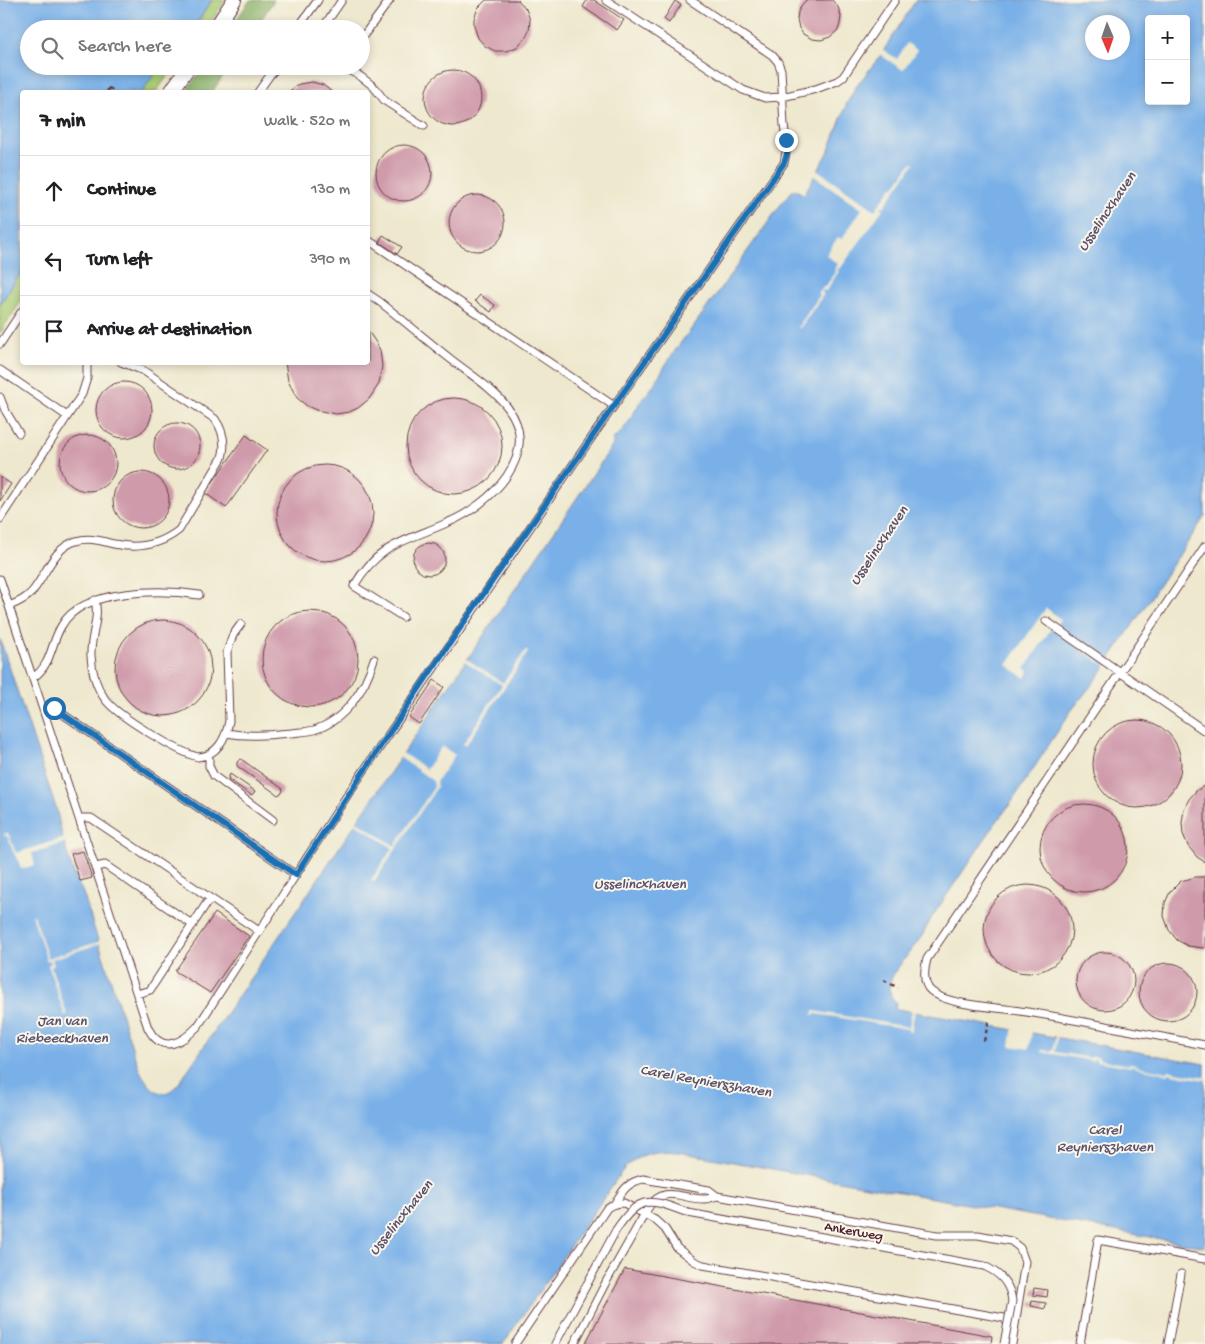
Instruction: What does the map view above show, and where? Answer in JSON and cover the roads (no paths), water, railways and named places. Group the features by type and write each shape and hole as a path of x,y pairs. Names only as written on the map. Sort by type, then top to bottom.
{"street":[{"path":"221,20 234,0"},
{"path":"172,90 183,75"}],"lane":[{"path":"304,20 318,0"},
{"path":"328,20 342,0"},
{"path":"370,27 390,0"},
{"path":"606,0 743,90 765,98 782,97 816,89 843,77 895,0"},
{"path":"0,579 148,1028 154,1037 164,1043 171,1044 184,1040 198,1026 350,791 614,406 784,163 787,146 781,70 776,58 690,0"},
{"path":"259,90 269,75"},
{"path":"358,75 373,86 385,101 424,126"},
{"path":"370,241 614,406"},
{"path":"370,295 490,390 511,413 517,428 516,460 500,486 482,503 450,522 394,545 374,560 354,586 403,618"},
{"path":"0,344 20,314"},
{"path":"0,519 86,386 87,365"},
{"path":"9,606 23,600 31,593 57,553 75,541 91,539 131,546 149,545 170,537 179,530 222,458 224,438 215,419 144,371 129,365"},
{"path":"0,370 67,416"},
{"path":"0,397 5,410 19,433"},
{"path":"1205,546 927,959 924,971 925,980 932,992 957,1001 984,1007 1020,1010 1205,1045"},
{"path":"33,678 45,666 62,625 68,617 84,604 95,600 150,591 183,592 199,595"},
{"path":"95,600 98,617 91,643 92,666 98,688 104,698 117,712 172,746 198,757 209,755 220,744 226,733 229,721 227,652 241,624"},
{"path":"1046,621 1205,731"},
{"path":"226,733 264,736 302,733 322,727 345,710 355,699 363,687 374,659"},
{"path":"43,707 54,708 296,875"},
{"path":"209,755 209,766 214,776 273,820"},
{"path":"80,818 91,818 259,931"},
{"path":"96,867 105,865 193,925"},
{"path":"137,994 150,990 210,898"},
{"name":"Ankerweg","path":"515,1344 607,1208 615,1203 624,1188 636,1180 643,1179 709,1190 717,1196"},
{"name":"Ankerweg","path":"574,1344 622,1254 652,1203 663,1195 671,1194 706,1199 717,1196 937,1235 978,1235 1011,1241 1020,1248 1025,1262 1012,1340"},
{"name":"Ankerweg","path":"555,1344 621,1222 633,1207 656,1202 688,1214 984,1266 1006,1282 1011,1294 1012,1301 1004,1344"},
{"name":"Ankerweg","path":"615,1203 624,1203 660,1224 681,1252 703,1265 1004,1318 1009,1325 1012,1340"},
{"path":"1080,1344 1098,1240 1205,1259"},
{"path":"1168,1344 1181,1274"}],"water":[{"path":"0,0 212,0 199,20 20,20 20,75 154,75 143,90 20,90 20,274 0,304"},
{"name":"Usselincxhaven","path":"916,0 1205,0 1205,516 1098,677 1071,711 1011,803 932,917 922,936 896,970 890,981 889,988 892,999 896,1003 895,1008 897,1009 1205,1064 1205,1247 678,1152 655,1152 641,1156 623,1170 503,1344 0,1344 0,639 57,811 67,853 83,893 139,1069 151,1087 161,1093 166,1092 179,1083 613,445 613,439 626,426 677,348 782,203 794,189 803,194 806,191 828,153 847,103 856,87 880,56"}],"water label":[{"name":"Jan van Riebeeckhaven","path":"62,1028"},
{"name":"Carel Reynierszhaven","path":"706,1080"},
{"name":"Carel Reynierszhaven","path":"1105,1138"}]}
